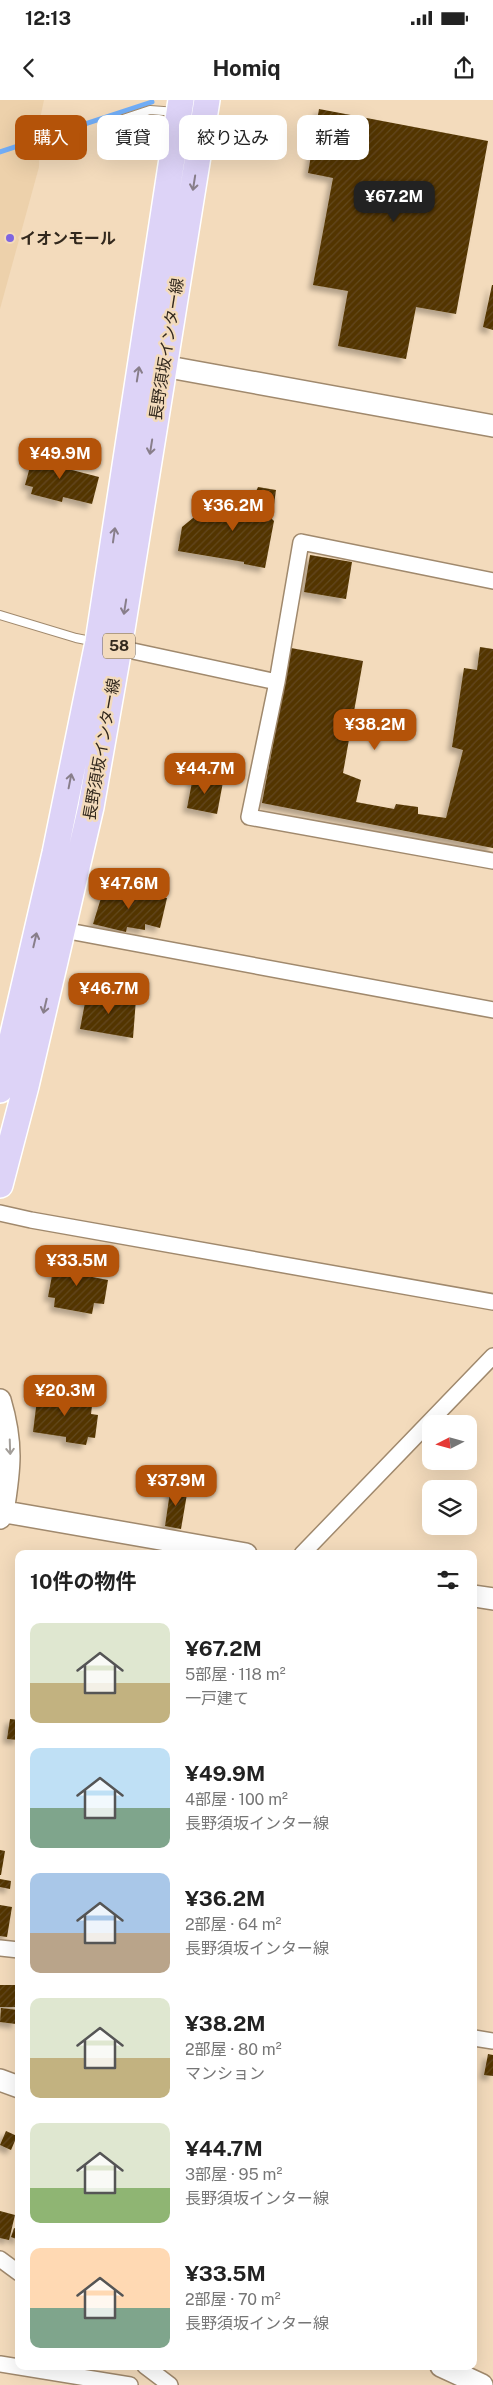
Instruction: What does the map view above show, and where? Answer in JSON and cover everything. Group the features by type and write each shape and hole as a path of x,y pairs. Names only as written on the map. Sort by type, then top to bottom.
{"main road":[{"name":"長野須坂インター線","path":"3,1064 108,645 163,366 208,100"},
{"name":"長野須坂インター線","path":"0,1185 30,1068 91,807 108,645 180,106"}],"street":[{"path":"163,366 493,426"},
{"path":"493,581 302,542 277,682 249,817 493,861"},
{"path":"108,645 277,682"},
{"path":"63,930 493,1010"},
{"path":"3,1064 30,1068"},
{"path":"0,1213 493,1302"},
{"path":"306,1550 493,1356"},
{"path":"0,1400 8,1428 10,1445 10,1466 1,1514 222,1550"},
{"path":"477,1596 493,1599"},
{"path":"0,1948 15,1950"},
{"path":"477,2038 493,2041"},
{"path":"0,2080 15,2086"},
{"path":"0,2258 15,2270"},
{"path":"0,2364 15,2366"},
{"path":"37,2370 130,2385"},
{"path":"150,2370 170,2385"},
{"path":"450,2370 482,2385"}],"lane":[{"path":"135,115 150,110 180,106"},
{"path":"0,615 76,638 108,645"}],"shaded area":[{"name":"イオンモール","path":"0,100 44,100 41,115 15,115 15,160 39,160 39,167 0,309"}],"building":[{"path":"319,109 351,115 318,115"},
{"path":"369,118 488,141 456,314 416,307 406,359 338,346 348,291 313,285 333,178 308,173 310,160 369,160"},
{"path":"493,285 493,330 483,327"},
{"path":"34,452 74,462 72,470 99,477 92,504 63,497 62,502 31,494 33,487 25,485"},
{"path":"258,487 276,490 272,519 274,521 265,568 244,564 244,562 178,551 182,527 204,509 249,516 252,500"},
{"path":"310,555 352,562 346,599 304,592"},
{"path":"480,647 493,649 493,848 262,803 291,648 363,661 343,773 361,780 356,802 394,809 396,804 418,807 418,814 446,818 463,750 452,747 464,668 477,670"},
{"path":"193,777 223,782 217,814 187,808"},
{"path":"105,885 167,898 160,928 145,924 145,930 127,927 126,932 93,924"},
{"path":"87,992 136,999 133,1038 80,1029"},
{"path":"61,1258 89,1262 87,1276 108,1280 104,1304 94,1303 92,1314 54,1307 55,1298 48,1297 53,1270 59,1271"},
{"path":"38,1391 93,1398 91,1414 98,1415 95,1438 88,1437 86,1445 66,1442 66,1437 33,1432"},
{"path":"171,1485 188,1488 181,1529 165,1526"},
{"path":"10,1719 15,1720 15,1740 7,1739"},
{"path":"0,1850 5,1851 1,1875 0,1875"},
{"path":"0,1879 11,1881 10,1889 0,1887"},
{"path":"0,1905 12,1907 7,1937 0,1936"},
{"path":"0,1985 15,1985 15,2007 0,2007"},
{"path":"1,2008 15,2010 15,2024 0,2022"},
{"path":"488,2054 493,2055 493,2076 484,2075"},
{"path":"6,2131 15,2135 11,2150 0,2145"},
{"path":"0,2211 15,2215 9,2240 0,2238"},
{"path":"14,2228 15,2238 11,2237"}],"waterway":[{"path":"0,152 152,102"}],"place":[{"name":"イオンモール","path":"10,238"}]}
